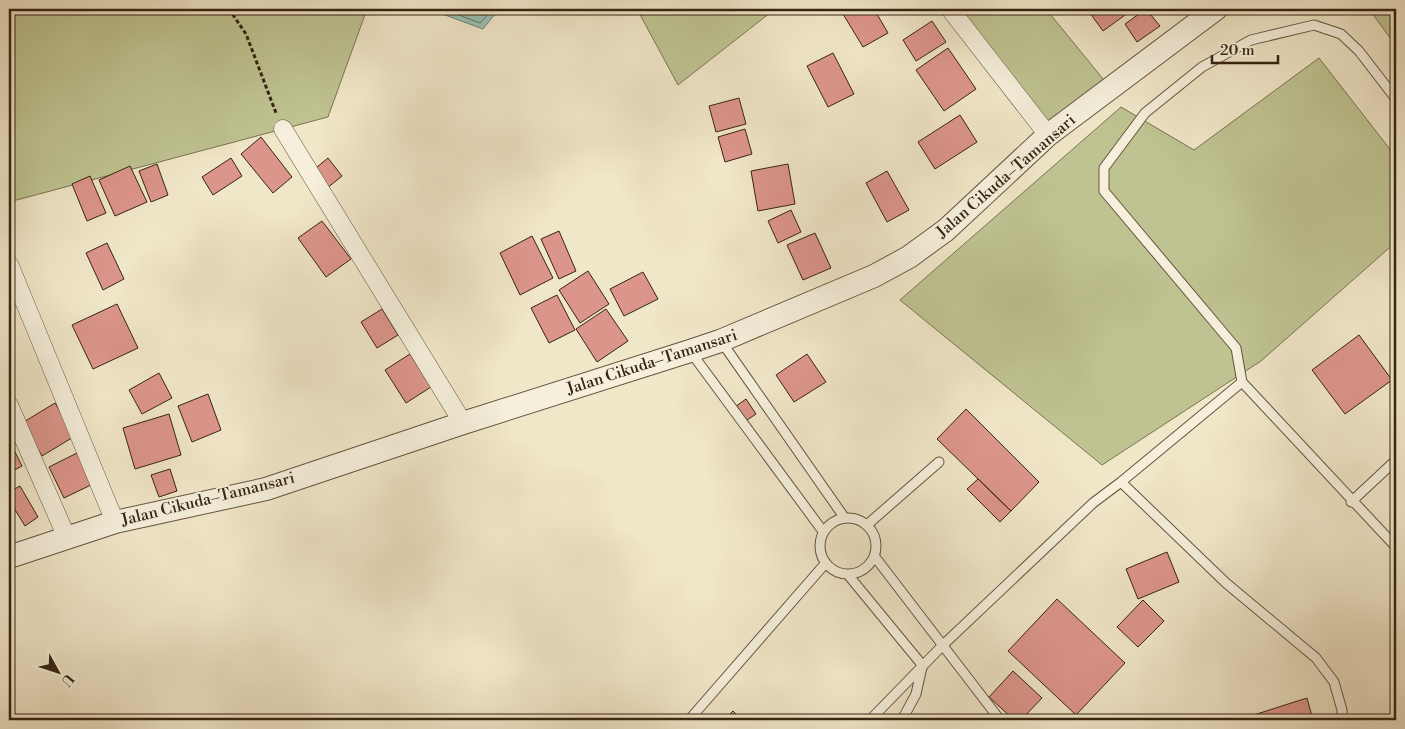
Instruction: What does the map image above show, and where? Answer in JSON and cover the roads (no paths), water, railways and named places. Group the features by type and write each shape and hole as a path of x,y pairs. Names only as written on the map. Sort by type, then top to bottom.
{"street":[{"path":"950,9 1048,135"},
{"name":"Jalan Cikuda–Tamansari","path":"9,557 115,522 266,489 463,423 720,341 874,276 909,257 946,230 1048,135 1216,9"},
{"path":"282,129 463,423"},
{"path":"9,264 115,522"},
{"path":"9,405 67,538"}],"lane":[{"path":"1396,99 1359,51 1341,34 1314,25 1251,40 1202,66 1145,113 1104,168 1104,191 1236,348 1242,382 1351,502 1396,547"},
{"path":"720,341 844,516 868,524"},
{"path":"690,351 822,530"},
{"path":"870,720 943,645 1093,503 1242,382"},
{"path":"1351,502 1396,460"},
{"path":"868,524 939,462"},
{"path":"1121,482 1226,583 1316,658 1334,682 1342,710 1342,720"},
{"path":"844,516 822,530 818,545 824,565 849,576 922,666"},
{"path":"849,576 869,567 875,557 877,547 868,524"},
{"path":"875,557 1000,720"},
{"path":"689,720 824,565"},
{"path":"902,720 916,694 922,666"}],"water":[{"path":"429,9 499,9 483,29"}]}
